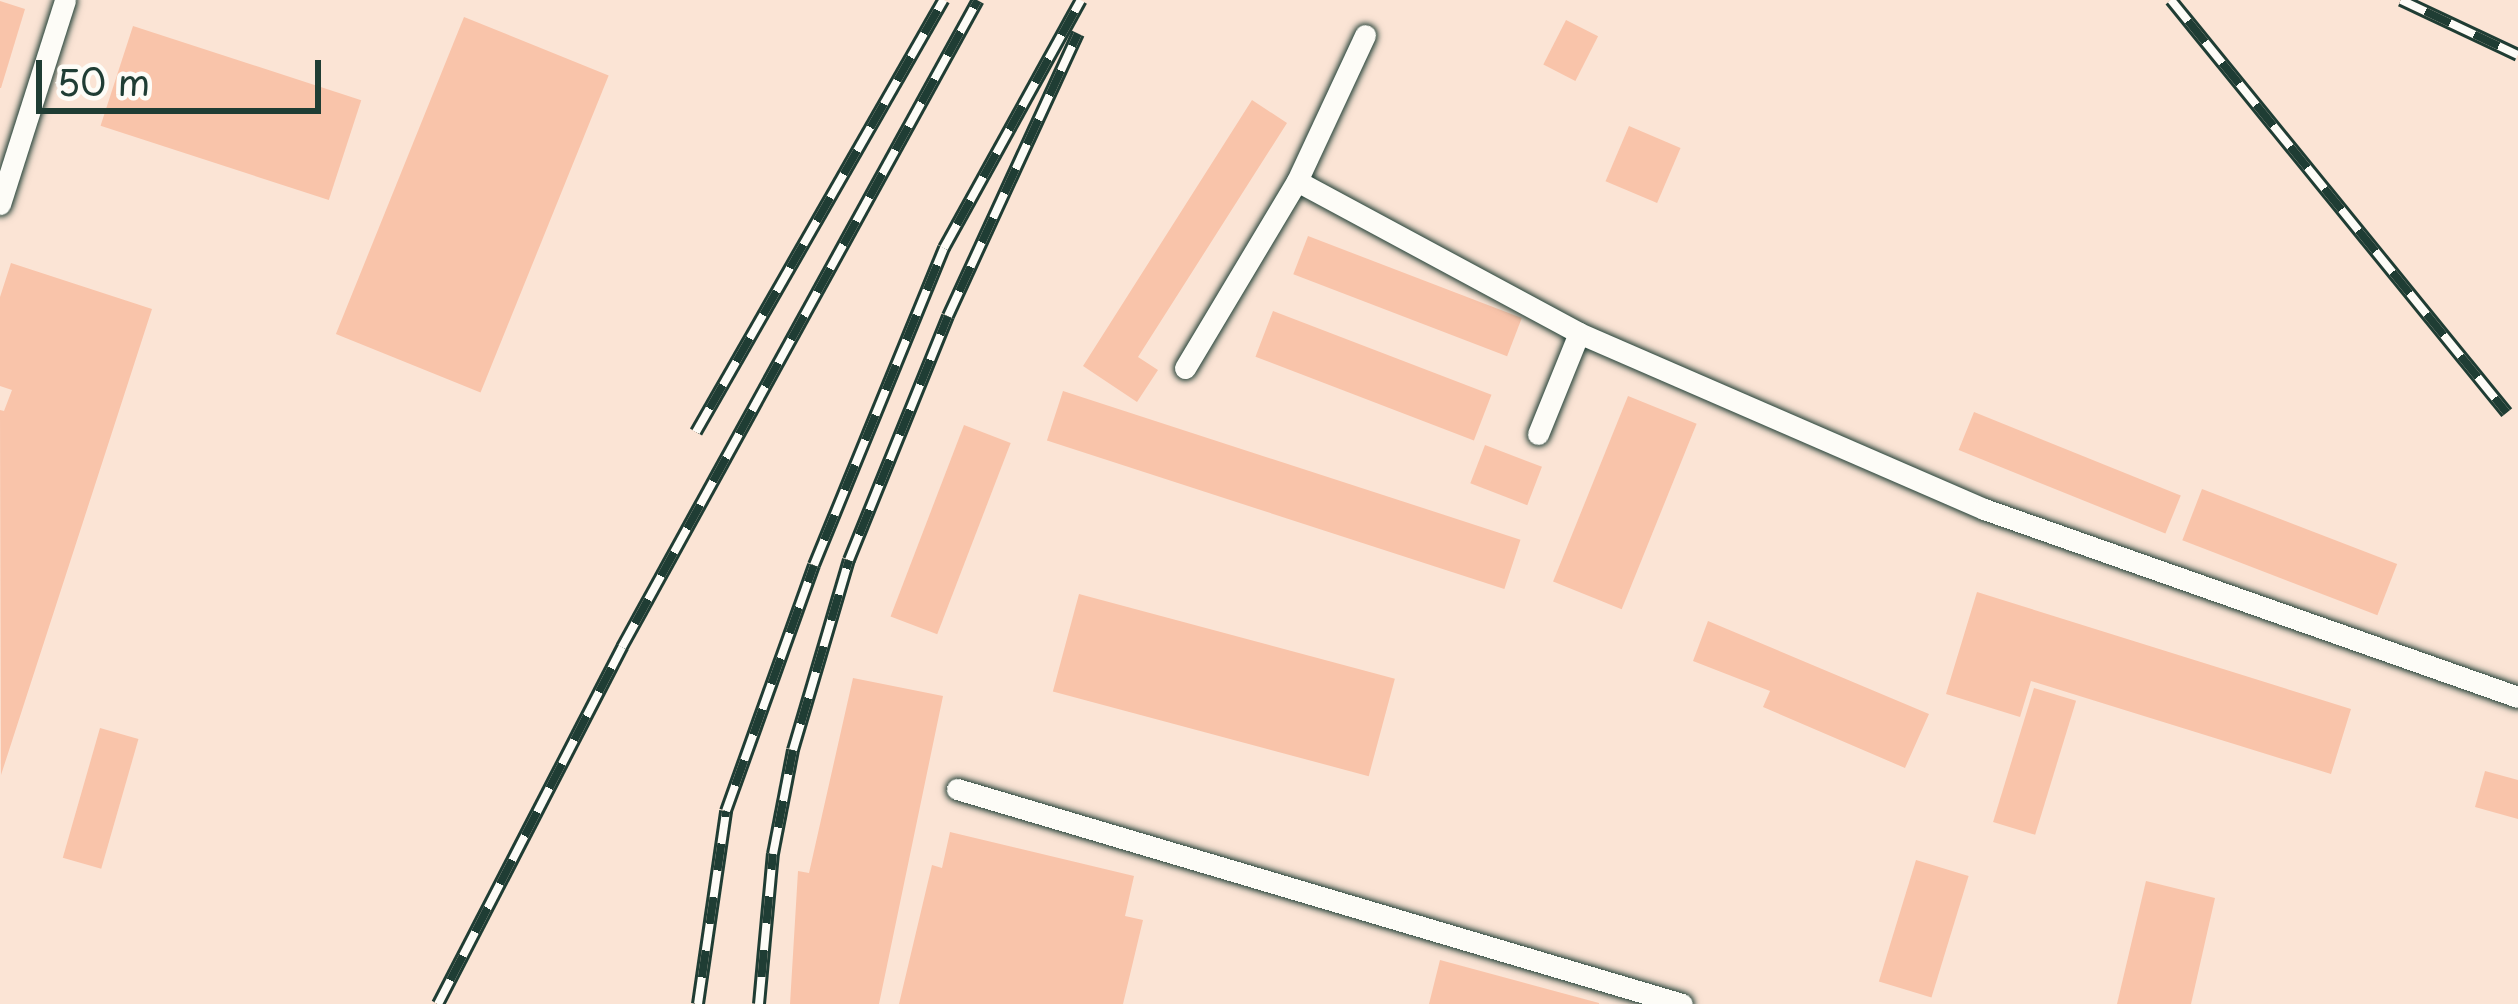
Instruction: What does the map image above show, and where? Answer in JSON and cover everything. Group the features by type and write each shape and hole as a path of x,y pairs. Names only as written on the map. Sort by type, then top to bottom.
{"lane":[{"path":"0,204 65,0"},
{"path":"1185,368 1297,181 1365,34"},
{"path":"1297,181 1579,333 1984,509 2518,697"},
{"path":"1538,434 1579,333"},
{"path":"957,789 1682,1004"}],"shaded area":[{"path":"0,0 2518,0 2518,1004 0,1004"}],"building":[{"path":"0,1 25,9 1,88 0,88"},
{"path":"464,17 609,75 481,393 336,334"},
{"path":"1566,20 1598,36 1575,81 1543,65"},
{"path":"133,26 361,100 329,200 101,126"},
{"path":"1252,100 1287,123 1138,357 1158,370 1137,402 1083,366"},
{"path":"1629,126 1681,148 1657,203 1606,181"},
{"path":"1308,236 1522,318 1507,356 1293,274"},
{"path":"11,263 152,309 1,775 0,410 4,411 12,390 0,386 0,297"},
{"path":"1273,311 1491,395 1474,441 1255,357"},
{"path":"1063,391 1520,540 1504,589 1047,440"},
{"path":"1628,396 1697,424 1622,609 1553,581"},
{"path":"1974,412 2181,496 2165,534 1959,450"},
{"path":"964,425 1011,443 937,634 891,616"},
{"path":"1485,445 1542,467 1527,505 1470,483"},
{"path":"2202,489 2397,564 2377,615 2182,540"},
{"path":"1977,592 2351,709 2331,774 2031,681 2020,717 1946,694"},
{"path":"1079,594 1395,679 1369,776 1053,692"},
{"path":"1708,621 1929,714 1905,768 1763,707 1770,691 1693,661"},
{"path":"853,678 943,696 879,1004 790,1004 798,871 809,873"},
{"path":"2034,688 2076,701 2035,835 1993,822"},
{"path":"100,728 138,739 101,869 63,858"},
{"path":"2485,771 2518,780 2518,819 2475,807"},
{"path":"950,832 1134,876 1125,916 1143,920 1123,1004 899,1004 932,865 942,868"},
{"path":"1916,860 1969,876 1931,998 1879,981"},
{"path":"2146,881 2215,898 2191,1004 2117,1004"},
{"path":"1440,960 1599,1003 1599,1004 1429,1004"}],"railway":[{"path":"696,432 943,0"},
{"path":"438,1004 622,647 978,0"},
{"path":"698,1004 726,811 814,565 944,248 1081,0"},
{"path":"2171,0 2507,413"},
{"path":"2401,0 2518,55"},
{"path":"759,1004 773,854 793,750 849,560 948,316 1078,33"}]}
